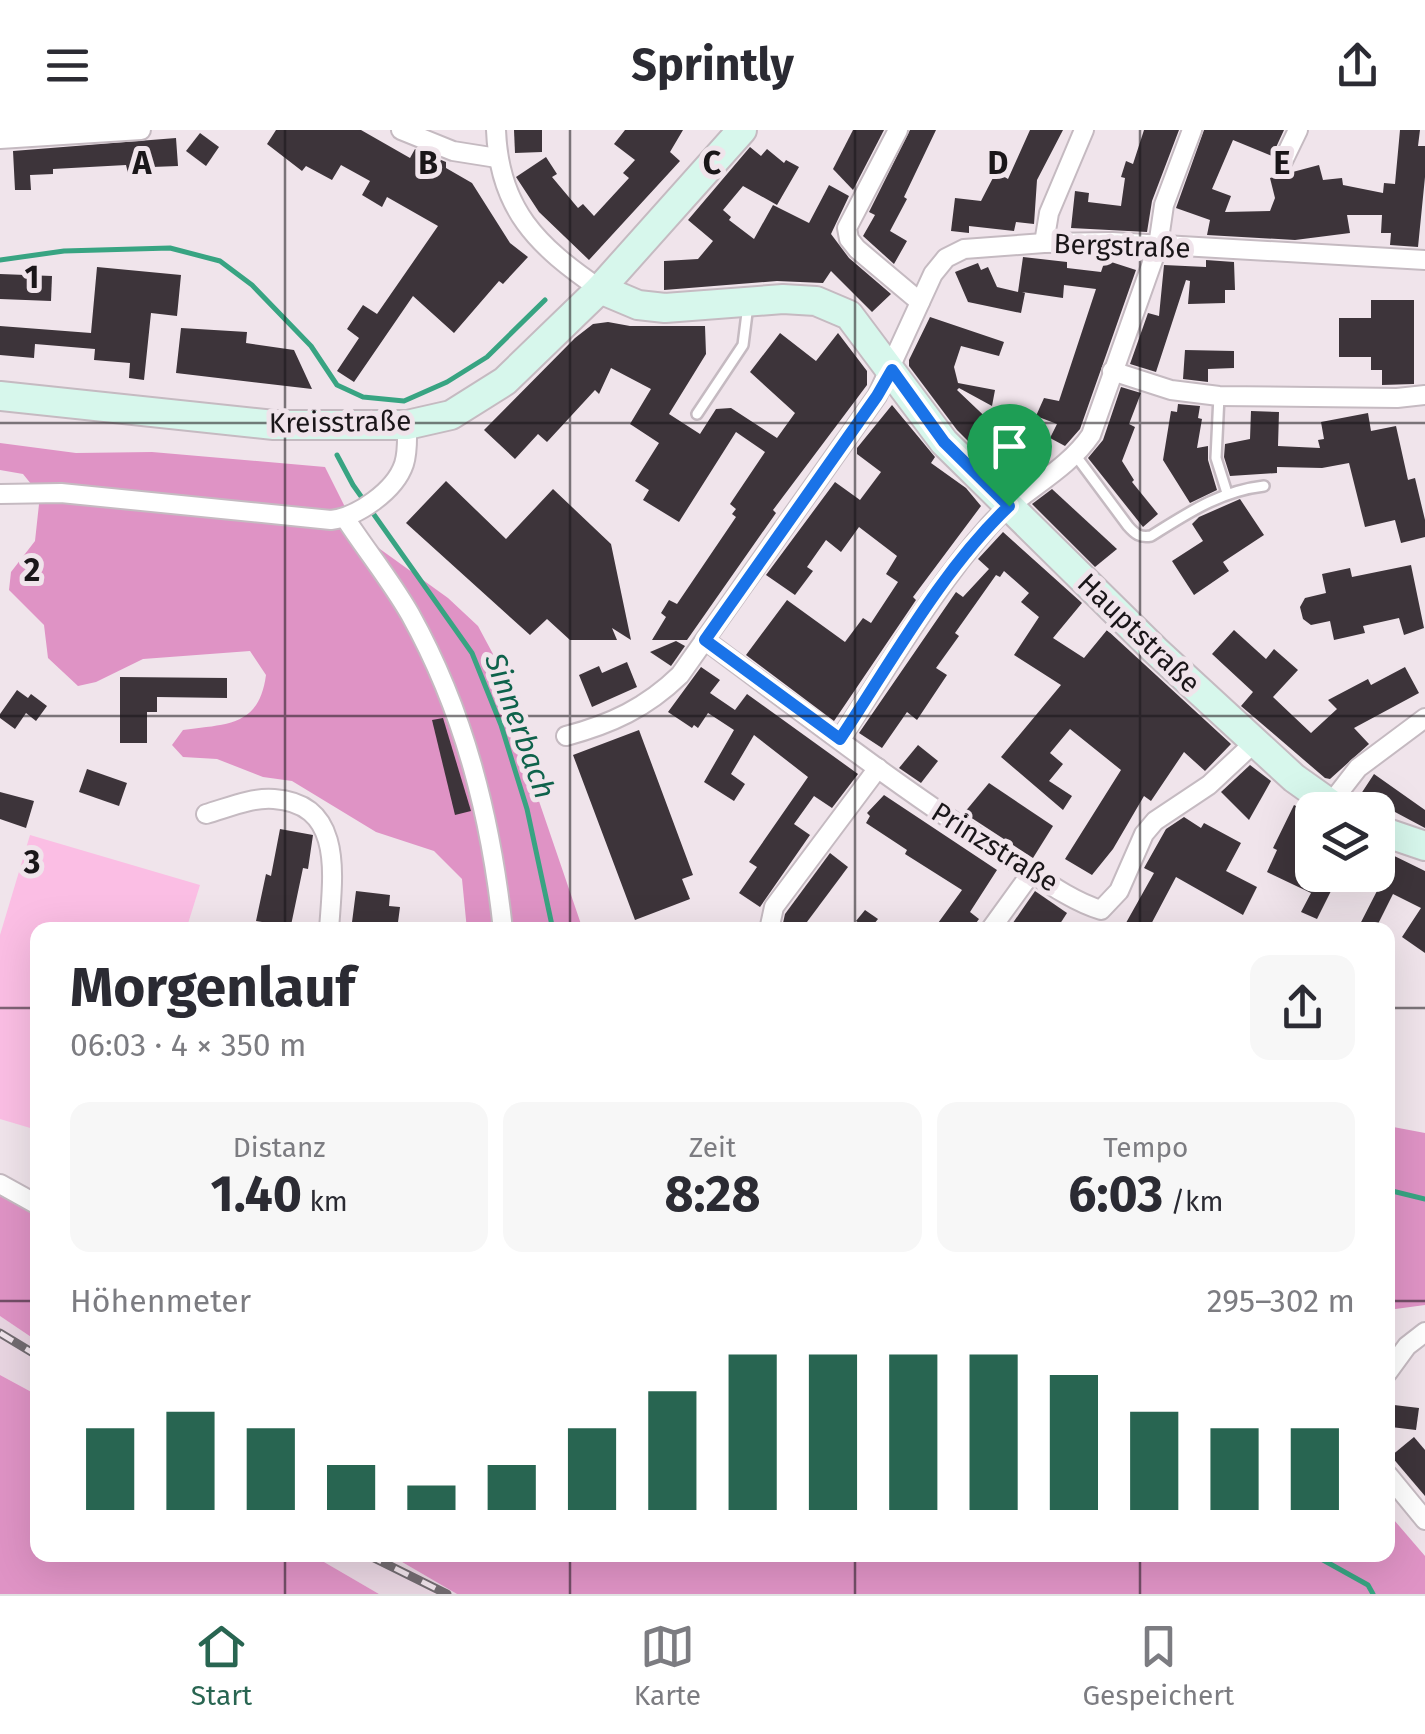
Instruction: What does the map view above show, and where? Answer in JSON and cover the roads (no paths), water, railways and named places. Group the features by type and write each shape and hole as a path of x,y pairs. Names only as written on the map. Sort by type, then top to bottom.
{"street":[{"path":"0,138 141,130"},
{"path":"401,130 453,151 497,158"},
{"path":"496,130 497,158 509,200 569,268 600,288"},
{"name":"Kreisstraße","path":"0,396 274,425 406,425 452,415 525,363 600,288 742,130"},
{"path":"898,130 847,228 849,239 920,302"},
{"path":"1044,242 1048,213 1084,130"},
{"path":"840,739 937,595 989,526 1009,506 1076,456 1100,415 1158,246 1164,204 1192,130"},
{"path":"1283,161 1298,130"},
{"name":"Bergstraße","path":"892,370 933,274 946,258 964,249 1044,242 1425,260"},
{"name":"Hauptstraße","path":"600,288 638,305 666,308 800,300 836,307 849,314 944,442 1254,742 1314,792"},
{"path":"566,736 599,727 647,704 680,675 892,370"},
{"path":"1112,371 1171,390 1219,396 1425,395"},
{"path":"0,494 62,493 330,520 352,514 392,483 404,465 406,425"},
{"path":"352,514 408,611 456,710 485,812 502,922"},
{"name":"Prinzstraße","path":"705,640 929,806 1032,872 1101,910 1119,891 1144,834 1155,821 1209,785 1254,742"},
{"path":"1344,792 1358,768 1425,718"},
{"path":"771,922 774,906 878,768"},
{"path":"206,814 272,798 292,803 319,821 328,835 332,856 329,922"},
{"path":"1395,836 1425,846"},
{"path":"996,922 1032,872"},
{"path":"0,1184 30,1201"},
{"path":"1395,1362 1425,1332"},
{"path":"1395,1484 1425,1520"}],"lane":[{"path":"698,414 743,345 748,301"},
{"path":"1219,396 1216,458 1226,493"},
{"path":"1076,456 1128,526 1144,537 1226,493 1264,486"}],"waterway":[{"name":"Sinnerbach","path":"0,260 64,251 170,248 220,261 252,285 311,346 337,385 363,397 404,401 447,382 487,357 545,300"},
{"name":"Sinnerbach","path":"337,455 353,485 472,653 501,725 527,809 551,922"},
{"path":"1395,1192 1425,1199"},
{"path":"1327,1562 1368,1585 1373,1594"}],"railway":[{"path":"0,1333 30,1351"},
{"path":"382,1562 447,1594"}]}
